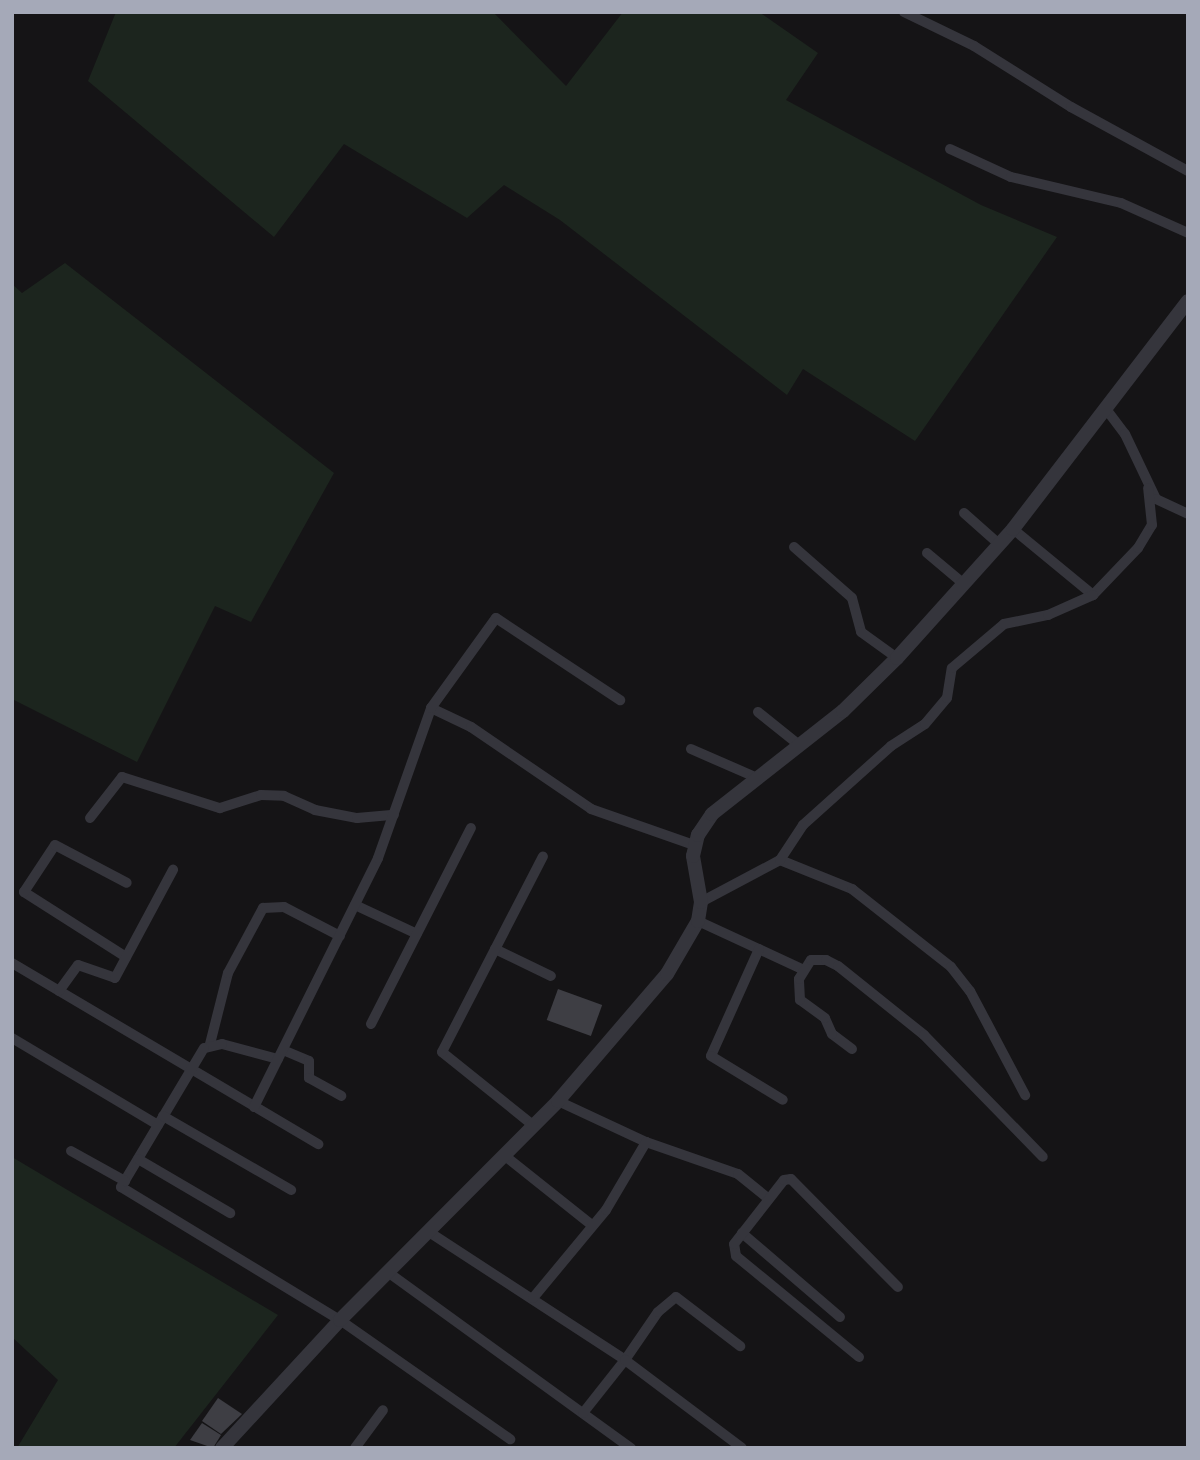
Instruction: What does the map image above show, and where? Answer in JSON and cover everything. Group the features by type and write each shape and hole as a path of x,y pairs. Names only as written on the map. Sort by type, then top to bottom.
{"street":[{"path":"904,12 974,46 1072,107 1188,171"},
{"path":"950,149 1011,177 1121,204 1188,233"},
{"path":"222,1448 340,1320 558,1101 667,974 698,920 701,902 694,845 720,804 843,711 897,658 1013,529 1188,301"},
{"path":"1106,409 1125,434 1148,488 1156,499 1188,514"},
{"path":"701,902 780,860 803,825 891,746 925,724 947,698 952,667 1004,624 1048,615 1093,595 1138,548 1152,525 1148,488"},
{"path":"964,513 999,544"},
{"path":"1013,529 1093,595"},
{"path":"794,547 852,598 861,632 897,658"},
{"path":"927,553 964,584"},
{"path":"254,1107 355,905 394,815 415,745 431,708 499,618 620,701"},
{"path":"431,708 471,727 591,809 694,845"},
{"path":"758,712 799,745"},
{"path":"691,749 755,777"},
{"path":"90,818 122,777 220,808 261,795 284,796 315,810 357,818 394,815"},
{"path":"371,1024 471,828"},
{"path":"126,957 24,892 55,845 127,883"},
{"path":"534,1126 442,1052 543,856"},
{"path":"780,860 852,889 951,967 970,991 1025,1095"},
{"path":"59,991 78,965 112,979 173,870"},
{"path":"355,905 416,934"},
{"path":"340,936 284,907 262,908 228,973 211,1044 190,1069 121,1187 340,1320 510,1439"},
{"path":"698,920 802,969"},
{"path":"495,949 551,976"},
{"path":"759,949 711,1056 783,1100"},
{"path":"852,1049 832,1034 825,1018 800,1000 802,969 811,960 826,960 855,977 924,1035 1043,1157"},
{"path":"12,963 318,1144"},
{"path":"12,1038 291,1190"},
{"path":"211,1044 309,1061 309,1078 341,1096"},
{"path":"558,1101 646,1142 738,1174 768,1198"},
{"path":"533,1298 593,1226 632,1171 646,1142"},
{"path":"71,1151 125,1181"},
{"path":"505,1156 593,1226"},
{"path":"138,1159 230,1213"},
{"path":"859,1357 736,1256 732,1248 784,1180 797,1182 898,1287"},
{"path":"429,1232 625,1360 742,1448"},
{"path":"742,1233 840,1317"},
{"path":"389,1273 631,1448"},
{"path":"583,1413 625,1360 658,1312 676,1297 740,1346"},
{"path":"355,1448 383,1410"}],"shaded area":[{"path":"116,12 493,12 566,86 623,12 759,12 818,53 786,100 981,205 1057,237 915,441 803,369 787,395 560,220 504,185 467,218 344,144 274,237 88,81"},
{"path":"65,263 334,473 251,622 215,606 137,762 12,699 12,284 22,293"},
{"path":"12,1157 278,1315 174,1448 17,1448 58,1380 12,1337"}],"building":[{"path":"558,989 602,1005 591,1036 547,1020"},
{"path":"218,1398 242,1414 221,1434 202,1421"},
{"path":"202,1423 221,1435 213,1448 190,1440"}]}
